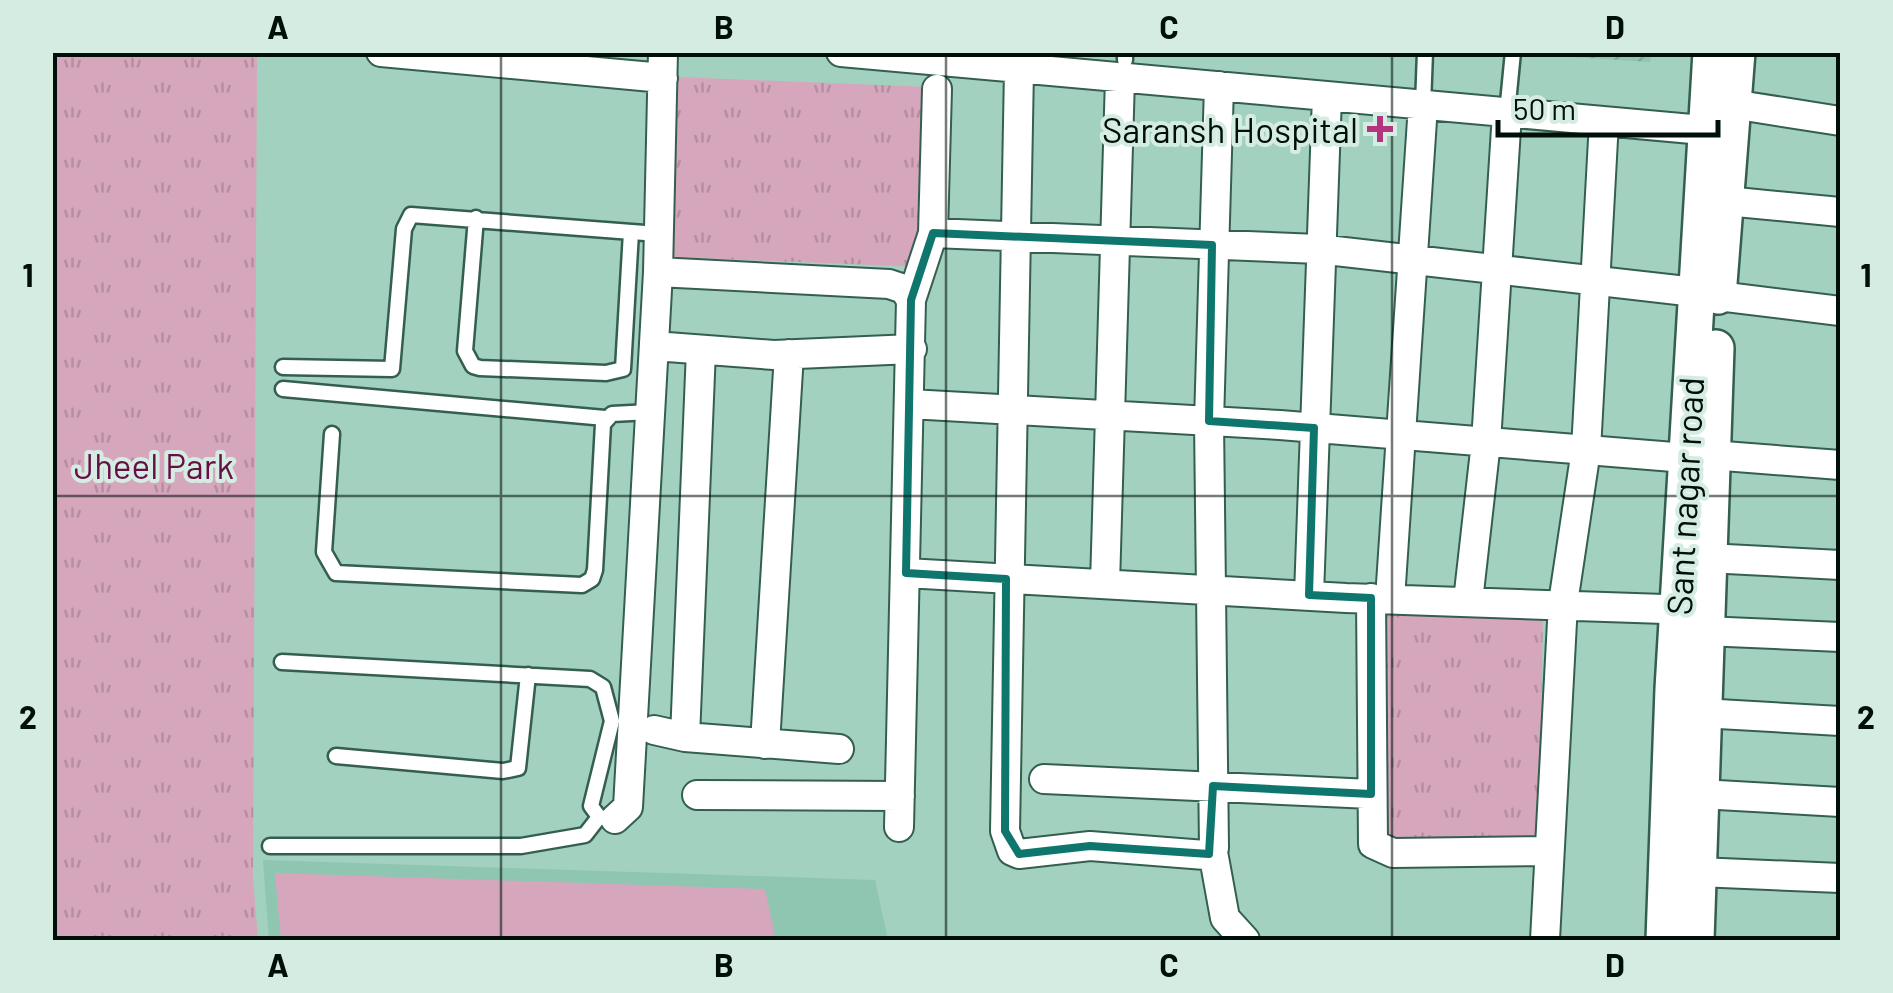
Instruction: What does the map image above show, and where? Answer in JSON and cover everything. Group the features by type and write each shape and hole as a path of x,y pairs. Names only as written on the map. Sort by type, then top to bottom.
{"street":[{"path":"381,52 663,65 645,233 658,272 628,806 607,818"},
{"path":"840,52 1019,68 1123,63 1219,86 1604,121 1840,121"},
{"name":"Sant nagar road","path":"1707,294 1726,201 1722,122 1712,52"},
{"name":"Sant nagar road","path":"1664,940 1695,617 1707,294 1722,122 1737,52"},
{"path":"1105,584 1123,63"},
{"path":"1019,68 1006,578 1005,831 1012,850 1027,854 1090,846 1213,852"},
{"path":"1219,86 1209,422 1213,852 1225,918 1245,940"},
{"path":"900,827 911,300 933,233 937,89"},
{"path":"1309,595 1318,250 1327,96"},
{"path":"1424,105 1410,260 1402,435 1381,599 1371,830 1374,844 1382,851 1548,851"},
{"path":"1468,601 1486,442 1508,113"},
{"path":"1545,940 1563,603 1586,450 1604,121"},
{"path":"1726,201 1840,212"},
{"path":"933,233 1318,250 1840,311"},
{"path":"658,272 889,284 904,289 911,300"},
{"path":"654,346 789,354 912,349"},
{"path":"685,737 701,350"},
{"path":"765,744 789,354"},
{"path":"910,404 1840,465"},
{"name":"Sant nagar road","path":"1696,940 1702,712 1695,617 1706,558 1698,457"},
{"path":"1706,558 1840,565"},
{"path":"906,573 1381,599 1563,603 1840,638"},
{"path":"1702,712 1840,721"},
{"path":"654,730 685,737 839,748"},
{"path":"1044,779 1371,794"},
{"path":"1700,794 1840,802"},
{"path":"696,795 900,796"},
{"path":"1698,872 1840,878"}],"lane":[{"path":"1424,105 1425,52"},
{"path":"1508,113 1513,52"},
{"path":"283,367 392,369 405,221 422,214 476,218 645,233 623,370 606,373 473,366 465,351 476,218"},
{"path":"282,389 605,418 619,412 650,412"},
{"path":"332,434 324,552 336,573 582,585 592,579 595,570 605,418"},
{"path":"270,846 521,846 585,836 607,818 591,806 612,721 603,687 590,680 282,662"},
{"path":"336,756 510,771 518,768 528,675"}],"highlighted area":[{"path":"933,233 1212,245 1209,421 1314,428 1309,595 1371,598 1371,794 1213,786 1209,854 1090,846 1019,854 1005,831 1006,579 906,573 911,300"}],"shaded area":[{"path":"1508,53 1652,53 1650,62"},
{"path":"263,860 875,880 888,940 269,940"}],"green space":[{"name":"Jheel Park","path":"52,53 257,53 253,877 258,940 53,940"},
{"path":"678,77 928,87 922,267 672,257"},
{"path":"1387,609 1543,613 1539,842 1382,838"},
{"path":"275,873 765,889 776,940 281,940"}],"place":[{"name":"Saransh Hospital","path":"1380,129"}]}
